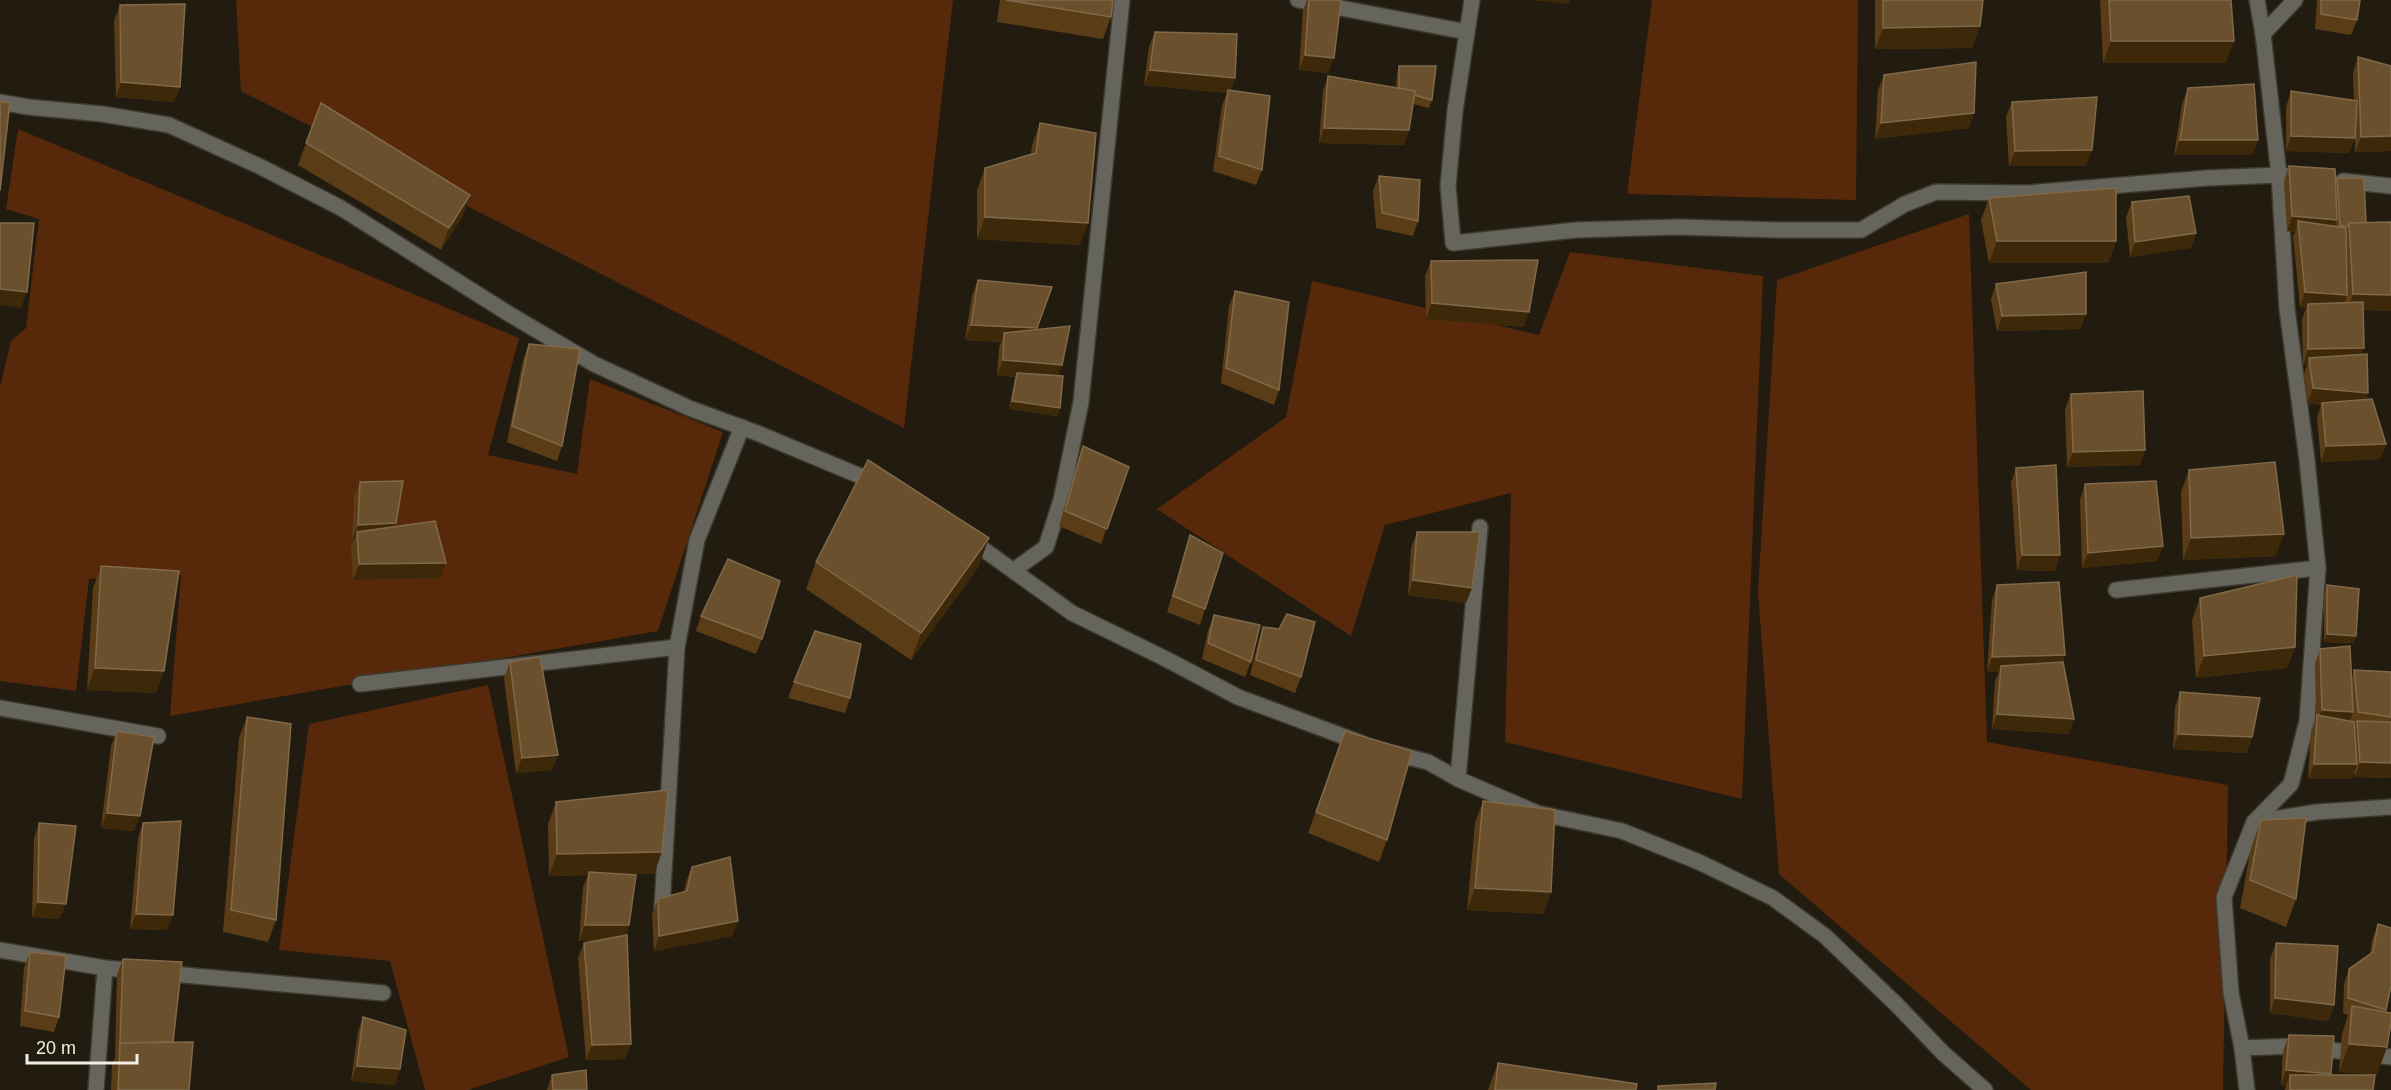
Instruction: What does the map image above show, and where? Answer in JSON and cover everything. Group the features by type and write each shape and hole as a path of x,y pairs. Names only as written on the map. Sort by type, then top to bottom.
{"street":[{"path":"1014,570 1046,547 1061,500 1081,402 1122,0"},
{"path":"1298,0 1467,32"},
{"path":"1472,0 1455,111 1448,186 1453,243 1576,230 1677,227 1861,230 1905,204 1936,192 2027,193 2207,178 2279,175 2391,186"},
{"path":"2247,1090 2242,1048 2231,993 2224,897 2254,822 2291,784 2307,721 2318,568 2307,460 2287,309 2279,175 2257,0"},
{"path":"2263,34 2295,0"},
{"path":"0,102 102,114 169,125 261,167 341,208 509,314 594,364 689,408 869,478 889,490"},
{"path":"662,908 677,647 697,540 742,427"},
{"path":"1458,779 1480,527"},
{"path":"958,532 1072,613 1238,697 1373,748 1428,762 1458,779 1537,813 1622,831 1699,862 1773,898 1825,936 1897,1005 1942,1053 1985,1090"},
{"path":"2116,590 2318,568"},
{"path":"360,684 677,647"},
{"path":"0,708 158,736"},
{"path":"2254,822 2317,812 2391,807"},
{"path":"0,950 105,968 384,993"},
{"path":"96,1090 105,968"},
{"path":"2242,1048 2295,1046 2391,1057"}],"shaded area":[{"path":"236,0 953,0 904,428 241,91"},
{"path":"1652,0 1858,0 1856,200 1627,194"},
{"path":"18,129 519,338 488,455 577,474 590,379 723,432 658,631 170,716 181,575 89,579 76,691 0,681 0,387 11,341 26,328 39,219 6,209"},
{"path":"1969,214 1987,742 2228,785 2223,1090 2031,1090 1779,874 1758,592 1777,280"},
{"path":"1570,252 1763,276 1742,799 1505,742 1511,493 1385,525 1351,636 1157,509 1286,417 1312,281 1539,335"},
{"path":"488,685 569,1057 468,1090 425,1090 390,961 279,950 309,724"}],"building":[{"path":"1006,0 1113,0 1111,17"},
{"path":"1309,0 1341,0 1334,58 1305,55"},
{"path":"1883,0 1983,0 1980,26 1883,28"},
{"path":"2109,0 2231,0 2234,41 2111,41"},
{"path":"2321,0 2360,0 2357,20 2321,14"},
{"path":"185,4 180,87 121,82 120,5"},
{"path":"1155,32 1237,34 1235,78 1150,70"},
{"path":"2358,57 2391,66 2391,136 2361,137"},
{"path":"1976,62 1974,113 1881,123 1884,75"},
{"path":"1399,66 1436,66 1432,100 1414,95 1415,91 1399,88"},
{"path":"1328,76 1415,91 1409,130 1324,128"},
{"path":"2254,84 2258,140 2180,140 2188,88"},
{"path":"1228,90 1270,96 1262,170 1219,156"},
{"path":"2291,91 2357,101 2355,138 2291,136"},
{"path":"2097,97 2092,150 2015,151 2012,102"},
{"path":"0,102 10,102 0,191"},
{"path":"321,103 470,195 449,228 306,143"},
{"path":"1040,123 1096,133 1088,223 985,217 985,168 1036,153"},
{"path":"2289,166 2335,169 2337,220 2292,216"},
{"path":"1379,176 1420,180 1418,221 1382,213"},
{"path":"2337,178 2364,178 2366,223 2349,223 2348,226 2340,226"},
{"path":"2116,188 2116,241 1997,241 1989,198"},
{"path":"2189,196 2196,233 2135,242 2132,202"},
{"path":"2298,221 2346,228 2347,295 2305,292"},
{"path":"2391,222 2391,295 2353,294 2349,223"},
{"path":"0,223 34,223 27,292 0,289"},
{"path":"1538,260 1529,312 1432,303 1431,261"},
{"path":"2086,272 2086,314 2002,316 1996,284"},
{"path":"978,280 1052,287 1037,328 971,325"},
{"path":"1235,291 1289,302 1279,390 1226,368"},
{"path":"2363,302 2364,348 2308,349 2308,304"},
{"path":"1070,326 1062,365 1003,360 1004,333"},
{"path":"529,344 580,349 562,446 512,426"},
{"path":"2367,354 2368,393 2313,388 2309,358"},
{"path":"1017,373 1063,376 1060,408 1012,401"},
{"path":"2143,391 2145,450 2073,452 2071,394"},
{"path":"2372,399 2386,444 2326,446 2322,403"},
{"path":"1083,446 1129,467 1107,529 1065,511"},
{"path":"868,460 989,538 921,633 816,562"},
{"path":"2275,462 2284,534 2191,538 2189,470"},
{"path":"2056,465 2060,555 2022,555 2016,468"},
{"path":"403,481 396,523 358,525 360,482"},
{"path":"2156,481 2163,546 2088,553 2085,484"},
{"path":"435,521 446,563 359,564 357,532"},
{"path":"1417,532 1480,532 1472,588 1413,580"},
{"path":"1190,535 1223,553 1205,609 1173,596"},
{"path":"728,559 780,581 762,639 701,616"},
{"path":"101,566 179,571 164,671 95,668"},
{"path":"2297,575 2295,647 2204,656 2200,598"},
{"path":"2059,582 2065,655 1992,657 1997,585"},
{"path":"2327,585 2359,589 2356,636 2327,634"},
{"path":"1287,614 1315,622 1301,677 1256,660 1263,627 1279,629"},
{"path":"1214,615 1260,625 1251,662 1208,643"},
{"path":"815,631 861,644 850,698 794,682"},
{"path":"2350,646 2353,712 2322,710 2320,649"},
{"path":"540,657 558,755 522,758 510,662"},
{"path":"2063,662 2074,719 1997,714 2001,666"},
{"path":"2354,670 2391,672 2391,717 2358,712"},
{"path":"2180,692 2260,698 2252,737 2178,734"},
{"path":"2317,715 2354,722 2357,764 2314,764"},
{"path":"247,717 291,724 276,920 231,910"},
{"path":"2357,721 2391,722 2391,763 2360,762"},
{"path":"117,731 154,737 140,816 107,813"},
{"path":"1345,731 1412,751 1387,840 1316,812"},
{"path":"668,790 662,852 557,854 556,802"},
{"path":"1483,801 1555,810 1551,892 1475,888"},
{"path":"2306,818 2296,899 2250,880 2261,820"},
{"path":"181,821 173,915 136,914 143,823"},
{"path":"39,823 76,826 66,904 38,902"},
{"path":"730,857 738,921 659,936 658,899 687,891 692,867"},
{"path":"589,872 636,875 629,925 585,925"},
{"path":"2378,924 2391,928 2391,986 2386,1010 2348,998 2349,969 2373,952"},
{"path":"627,935 631,1044 592,1045 584,943"},
{"path":"2276,943 2338,946 2334,1005 2275,998"},
{"path":"30,952 66,956 59,1017 25,1011"},
{"path":"123,959 182,962 173,1042 120,1043"},
{"path":"2352,1006 2391,1013 2387,1047 2349,1044"},
{"path":"363,1017 406,1030 400,1069 357,1066"},
{"path":"2289,1035 2334,1036 2331,1074 2286,1070"},
{"path":"193,1042 189,1090 118,1090 120,1043"},
{"path":"1498,1063 1637,1084 1636,1090 1495,1090"},
{"path":"586,1070 587,1090 553,1090 552,1075"},
{"path":"2290,1075 2375,1075 2373,1090 2290,1090"},
{"path":"1716,1083 1715,1090 1658,1090 1658,1086"}]}
